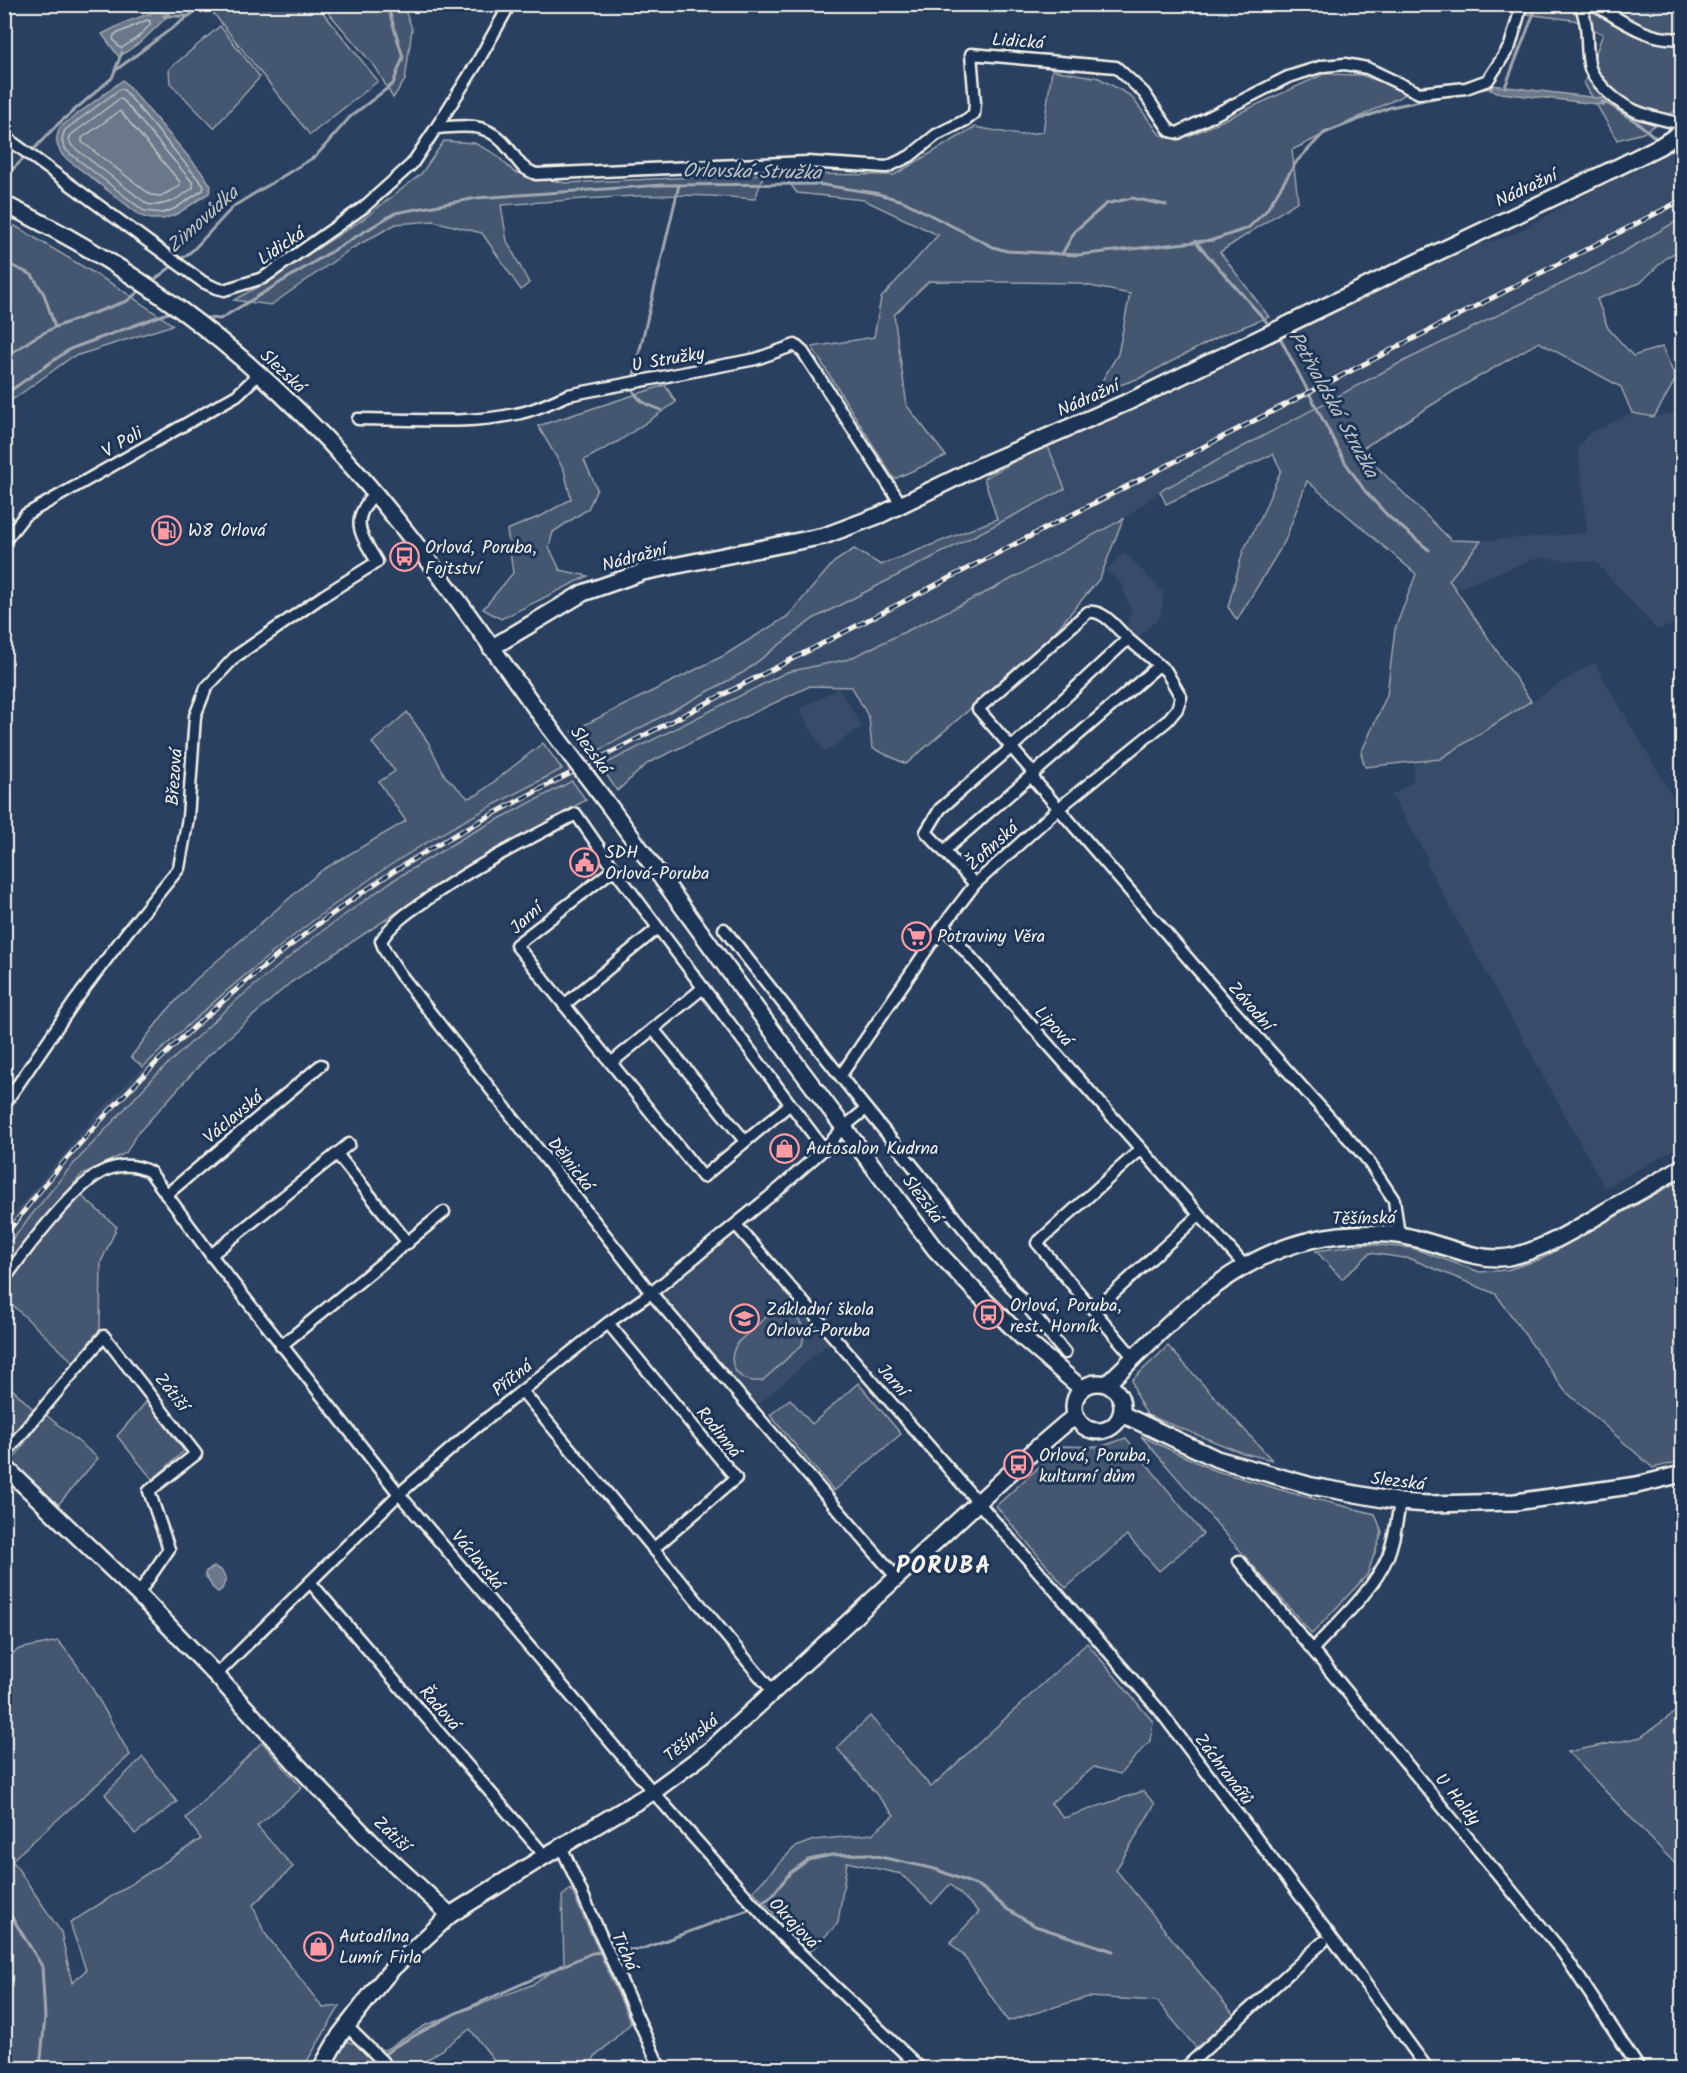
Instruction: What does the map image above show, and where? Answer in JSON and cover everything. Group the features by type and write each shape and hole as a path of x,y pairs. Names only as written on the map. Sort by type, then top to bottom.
{"street":[{"name":"Lidická","path":"4,136 202,282 224,290 263,278 364,207 412,164 477,63 510,4"},
{"name":"Lidická","path":"436,128 477,126 498,137 522,168 536,174 807,162 887,167 910,156 936,135 974,114 971,54 1116,67 1144,93 1170,131 1178,133 1288,76 1323,66 1345,64 1367,68 1419,93 1466,88 1488,80 1510,46 1522,4"},
{"path":"1580,4 1587,20 1589,65 1593,76 1626,108 1641,115 1683,124"},
{"path":"1593,4 1647,34 1662,39 1683,38"},
{"name":"Nádražní","path":"491,648 566,602 620,579 643,572 824,536 880,515 982,465 1149,392 1622,165 1683,132"},
{"name":"Slezská","path":"4,204 47,224 172,303 208,330 259,374 328,440 375,493 610,807 935,1249 1023,1338 1082,1389"},
{"name":"U Stružky","path":"358,419 463,420 515,414 568,395 756,359 795,345 803,352 901,504"},
{"name":"V Poli","path":"4,542 25,515 237,395 259,374"},
{"name":"Březová","path":"4,1105 75,1001 179,868 188,818 195,716 206,688 235,657 377,562 361,535 358,522 361,510 375,493"},
{"name":"Závodní","path":"1128,639 1101,613 1088,612 978,709 1012,747 1035,781 1223,999 1366,1158 1394,1200 1399,1235"},
{"path":"944,851 1162,668 1128,639 1012,747 940,809 926,832 975,884"},
{"name":"Žofinská","path":"841,1075 943,926 975,884 1059,808 1167,721 1177,709 1181,697 1162,668"},
{"name":"Dělnická","path":"614,869 576,813 440,890 405,914 387,930 381,941 400,974 651,1293 897,1578"},
{"path":"614,869 824,1149"},
{"name":"Jarní","path":"614,869 516,945 703,1177 745,1140"},
{"name":"Lipová","path":"943,926 1244,1265"},
{"path":"564,1005 658,928"},
{"name":"Slezská","path":"724,929 866,1109 1065,1353"},
{"path":"611,1063 703,988"},
{"path":"653,1029 745,1140 789,1104"},
{"name":"Václavská","path":"166,1195 321,1065"},
{"name":"Příčná","path":"216,1675 399,1494 522,1391 736,1225 824,1149 844,1127 866,1109"},
{"path":"211,1255 349,1144"},
{"path":"1134,1358 1037,1243 1141,1149"},
{"path":"337,1154 408,1243"},
{"name":"Václavská","path":"4,1280 19,1258 76,1192 94,1177 105,1170 128,1165 139,1166 150,1172 281,1346 399,1494 653,1792"},
{"name":"Těšínská","path":"1107,1384 1206,1291 1244,1265 1271,1251 1301,1242 1349,1234 1399,1235 1488,1257 1508,1257 1573,1231 1683,1167"},
{"path":"281,1346 444,1212"},
{"path":"1095,1310 1199,1215"},
{"name":"Jarní","path":"736,1225 978,1503"},
{"name":"Rodinná","path":"608,1323 736,1478 653,1549"},
{"name":"Zátiší","path":"4,1455 104,1336 196,1454 149,1491 170,1549 138,1594"},
{"path":"1094,1383 1107,1384 1113,1388 1121,1400 1122,1414 1114,1426 1100,1432 1086,1428 1076,1418 1075,1402 1082,1389 1094,1383"},
{"path":"522,1391 773,1692"},
{"name":"Slezská","path":"1122,1414 1217,1459 1334,1491 1400,1502 1428,1504 1515,1502 1637,1485 1683,1474"},
{"name":"Těšínská","path":"321,2068 347,2026 393,1968 450,1915 653,1792 710,1750 1045,1441 1076,1418"},
{"name":"Zátiší","path":"4,1466 138,1594 375,1846 450,1915"},
{"path":"1313,1649 1358,1601 1387,1558 1394,1537 1400,1502"},
{"name":"Záchranářů","path":"978,1503 1160,1711 1427,2068"},
{"name":"U Haldy","path":"1239,1561 1563,1953 1639,2068"},
{"name":"Řadová","path":"310,1582 545,1856"},
{"name":"Okrajová","path":"653,1792 780,1935 920,2068"},
{"name":"Tichá","path":"561,1846 660,2068"},
{"path":"1185,2068 1323,1942"},
{"path":"347,2026 389,2068"}],"shaded area":[{"path":"1513,4 1682,5 1682,106 1643,133 1617,140 1584,83 1603,34 1574,20 1510,12"},
{"path":"217,5 317,5 378,81 310,135 211,10"},
{"path":"322,5 403,5 412,29 405,80 393,98 376,68"},
{"path":"220,26 260,77 214,128 170,83 169,69"},
{"path":"1052,70 1099,78 1131,96 1160,135 1189,136 1324,74 1361,75 1410,92 1292,150 1298,201 1220,252 1269,317 1222,335 1140,378 1094,394 1118,354 1130,294 1076,283 929,281 894,315 907,406 946,456 894,479 812,347 874,337 881,298 938,235 864,200 797,193 783,174 894,175 975,127 1019,135 1043,132"},
{"path":"444,141 474,143 494,153 514,172 565,183 764,174 755,199 659,195 501,205 507,241 529,283 521,290 482,233 433,221 396,224 351,249 271,305 234,300 362,220 421,174"},
{"path":"1682,146 1682,218 1602,264 1396,365 1160,491 1123,519 989,591 849,659 787,672 549,792 466,836 392,881 318,934 192,1039 117,1115 68,1170 5,1249 4,1225 99,1111 182,1029 224,992 309,923 385,869 459,824 744,672 813,619 1065,489 1047,444 1149,399 1449,253 1512,235 1584,195"},
{"path":"1682,218 1682,249 1667,257 1640,283 1597,299 1608,328 1633,356 1662,347 1676,379 1654,417 1632,413 1621,387 1539,342 1454,391 1360,450 1451,540 1481,541 1449,580 1531,701 1440,759 1365,767 1361,753 1387,695 1395,629 1416,574 1307,481 1285,541 1237,620 1228,607 1243,551 1261,517 1281,470 1273,454 1166,504 1160,491 1396,365 1602,264"},
{"path":"5,220 117,287 173,325 72,357 5,405"},
{"path":"665,385 676,402 619,441 584,460 597,489 588,509 553,532 549,547 560,570 588,576 501,619 483,609 513,573 507,530 543,515 571,499 564,470 538,426"},
{"path":"1682,411 1682,622 1657,630 1596,562 1538,558 1455,589 1449,580 1481,541 1587,533 1578,448 1588,434 1632,413 1654,417"},
{"path":"1047,444 1065,489 813,619 744,672 594,753 586,750 572,731 723,656 788,616 834,562 854,549 881,565 997,519 984,478"},
{"path":"1123,519 1100,578 1043,646 906,764 872,748 869,718 852,687 810,686 648,763 617,791 601,766 787,672 849,659 989,591"},
{"path":"1124,552 1164,593 1160,617 1133,642 1125,632 1131,610 1121,583 1106,570"},
{"path":"1594,662 1682,813 1682,1145 1605,1188 1426,863 1427,856 1391,795 1413,782 1414,764 1440,759"},
{"path":"838,688 862,726 825,752 799,710"},
{"path":"407,712 428,742 445,776 468,798 477,795 543,743 562,769 426,843 351,892 259,964 143,1067 131,1057 164,1014 195,980 322,870 406,821 379,782 395,771 372,743"},
{"path":"572,781 586,800 462,869 290,983 209,1055 136,1135 126,1153 82,1174 5,1271 4,1249 68,1170 154,1077 233,1003 318,934 392,881 466,836"},
{"path":"1682,1179 1682,1461 1653,1468 1565,1391 1496,1294 1411,1259 1370,1253 1342,1279 1316,1251 1366,1244 1412,1248 1480,1272 1507,1270 1541,1259"},
{"path":"76,1191 117,1227 101,1262 100,1329 73,1362 5,1298 4,1286"},
{"name":"Základní škola Orlová-Poruba","path":"732,1231 830,1342 757,1406 659,1296"},
{"path":"781,1310 793,1315 800,1322 803,1332 802,1345 762,1381 753,1381 740,1376 735,1370 732,1357 738,1342 773,1311"},
{"path":"1168,1346 1272,1460 1243,1453 1147,1415 1137,1397 1132,1380"},
{"path":"5,1382 33,1409 4,1443"},
{"path":"858,1383 901,1434 834,1491 770,1415 790,1399 812,1424"},
{"path":"147,1401 184,1451 153,1480 117,1436"},
{"path":"45,1414 98,1458 58,1505 12,1461"},
{"path":"1141,1436 1213,1470 1375,1514 1382,1532 1367,1575 1312,1634"},
{"path":"1126,1438 1203,1534 1159,1571 1127,1535 1066,1588 996,1506 1062,1446 1100,1447"},
{"path":"58,1641 88,1681 130,1755 12,1860 61,1932 72,1983 86,1970 70,1923 201,1839 186,1818 262,1742 302,1788 257,1826 293,1867 253,1905 264,1932 323,2008 340,2006 303,2068 5,2068 5,1659 19,1649"},
{"path":"1087,1643 1153,1722 1150,1741 1120,1774 1094,1767 1051,1803 1064,1818 1143,1791 1155,1804 1116,1870 1234,2015 1198,2050 1157,2001 1088,1997 1008,2021 963,1955 950,1943 979,1912 950,1884 932,1904 901,1874 847,1862 838,1923 810,1952 753,1891 795,1847 814,1840 872,1834 894,1815 837,1748 870,1716 931,1787"},
{"path":"1682,1707 1682,1871 1568,1752 1641,1737"},
{"path":"143,1757 177,1802 135,1834 105,1794"},
{"path":"571,1889 631,2023 594,2058 591,2068 491,2068 493,2059 470,2029 422,2064 421,2068 329,2068 343,2041 385,2050 426,2025 534,1984 564,1963 562,1896"}],"water":[{"path":"157,11 170,14 142,41 119,57 102,34 126,22"},
{"path":"123,80 211,186 209,193 177,214 163,219 141,216 63,156 57,145 60,127"},
{"path":"1491,85 1606,99 1607,103 1605,105 1501,93 1490,90"},
{"path":"214,1567 221,1570 226,1579 222,1589 218,1592 205,1575 206,1571"}],"waterway":[{"path":"164,16 189,16 204,4"},
{"name":"Zimovůdka","path":"150,283 193,250 234,206 316,156 350,117 393,84 403,57 387,4"},
{"path":"1505,87 1534,13 1534,4"},
{"path":"116,70 187,17"},
{"path":"31,152 57,125 112,78 122,52"},
{"name":"Orlovská Stružka","path":"1475,90 1492,87"},
{"name":"Orlovská Stružka","path":"198,317 220,319 395,213 477,198 662,185 817,184 875,193 903,201 993,247 1007,251 1078,255 1213,240 1248,228 1266,211 1297,161 1324,133 1391,107 1454,94"},
{"name":"Orlovská Stružka","path":"1602,102 1638,123 1658,140"},
{"path":"4,178 26,156"},
{"path":"633,379 679,185"},
{"path":"1062,254 1075,231 1106,204 1132,198 1166,205"},
{"name":"Petřvaldská Stružka","path":"1195,241 1271,327"},
{"path":"4,262 32,275 44,294 55,327"},
{"name":"Zimovůdka","path":"4,358 55,327 127,301 142,289"},
{"name":"Orlovská Stružka","path":"4,395 70,349 168,313 174,314"},
{"name":"Petřvaldská Stružka","path":"1278,334 1345,462 1365,491 1388,516 1429,550"},
{"path":"632,386 639,399 661,410"},
{"path":"612,1951 642,1949 751,1909 771,1897 790,1873 808,1860 832,1855 867,1854 935,1869 981,1887 1007,1909 1035,1926 1113,1951"},
{"name":"Orlovská Stružka","path":"4,1896 10,1914 42,1966 45,2017 40,2068"},
{"path":"381,2057 394,2047 454,2014 592,1953 605,1952"},
{"path":"367,2068 376,2061"}],"railway":[{"path":"4,1237 88,1135 181,1039 281,953 407,863 546,786 1682,200"}],"place":[{"name":"W8 Orlová","path":"167,530"},
{"name":"Orlová, Poruba, Fojtství","path":"404,557"},
{"name":"SDH Orlová-Poruba","path":"584,862"},
{"name":"Potraviny Věra","path":"916,936"},
{"name":"Autosalon Kudrna","path":"785,1148"},
{"name":"Orlová, Poruba, rest. Horník","path":"989,1315"},
{"name":"Základní škola Orlová-Poruba","path":"745,1319"},
{"name":"Orlová, Poruba, kulturní dům","path":"1018,1465"},
{"name":"Autodílna Lumír Firla","path":"318,1946"}],"district":[{"name":"PORUBA","path":"944,1565"}]}
